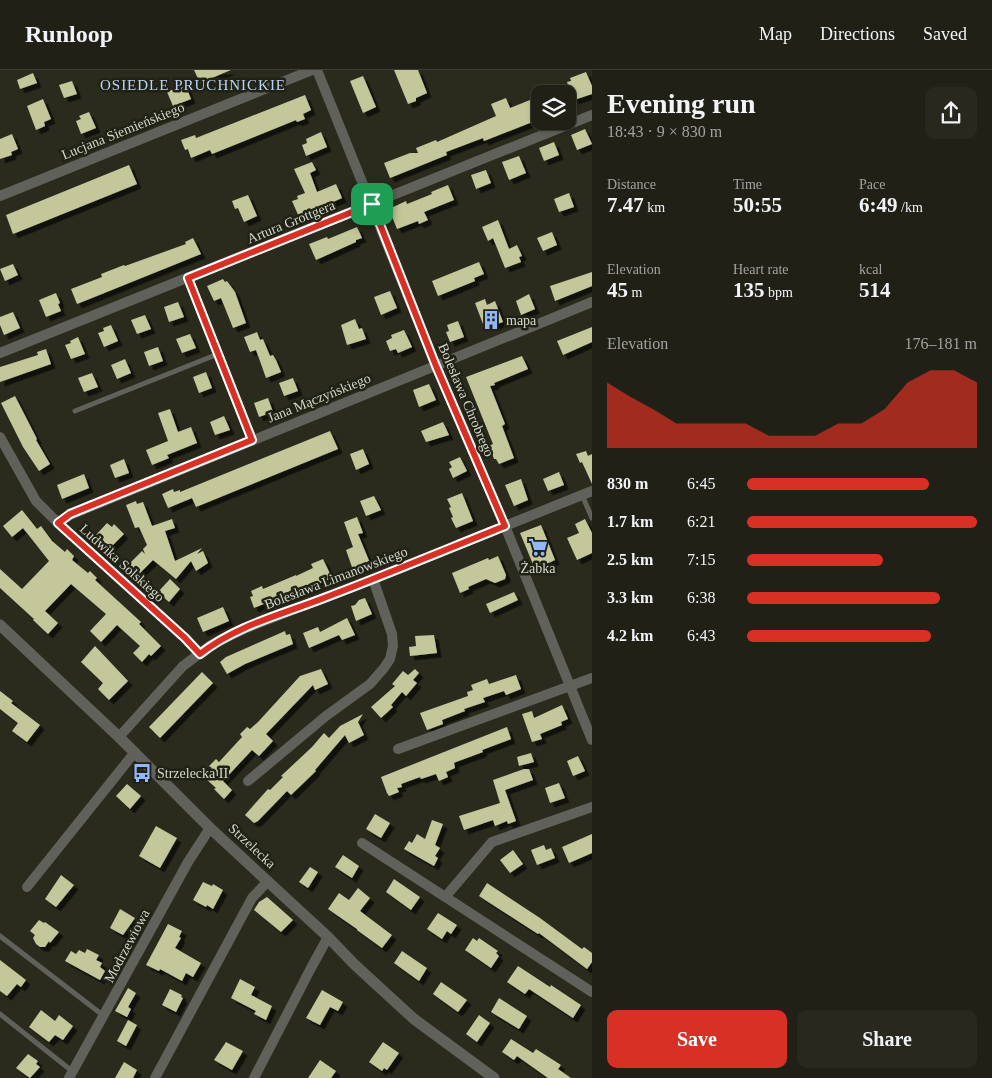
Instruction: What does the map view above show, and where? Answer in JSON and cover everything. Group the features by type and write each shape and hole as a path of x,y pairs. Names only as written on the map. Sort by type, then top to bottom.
{"street":[{"name":"Lucjana Siemieńskiego","path":"0,196 312,70"},
{"name":"Bolesława Chrobrego","path":"317,70 436,366 505,526 592,740"},
{"name":"Artura Grottgera","path":"0,353 592,115"},
{"path":"188,278 252,440"},
{"name":"Jana Mączyńskiego","path":"58,523 70,514 592,302"},
{"name":"Ludwika Solskiego","path":"0,437 36,501 200,654"},
{"name":"Bolesława Limanowskiego","path":"119,737 183,666 211,645 246,628 373,580 587,493"},
{"path":"248,781 326,716 370,684 384,668 390,658 393,646 392,634 373,580"},
{"name":"Strzelecka","path":"0,625 135,752 210,828 414,1019 494,1078"},
{"path":"398,749 592,678"},
{"path":"27,887 135,752"},
{"path":"446,896 492,842 592,806"},
{"name":"Modrzewiowa","path":"71,1075 188,862 210,828"},
{"path":"362,843 592,992"},
{"path":"155,1078 252,898 268,881"},
{"path":"254,1078 328,937"}],"lane":[{"path":"75,411 218,354"},
{"path":"587,493 592,518"},
{"path":"0,936 104,1016"},
{"path":"0,1014 71,1075"}],"building":[{"path":"194,70 231,70 200,83"},
{"path":"394,70 418,70 427,93 408,104"},
{"path":"586,72 592,86 592,94 576,99 576,85 568,85 567,82 571,81 570,78"},
{"path":"33,73 37,83 20,89 17,80"},
{"path":"363,76 376,107 363,113 350,81"},
{"path":"72,81 77,94 64,98 59,85"},
{"path":"185,84 191,99 173,106 167,92"},
{"path":"305,95 311,110 303,114 305,119 297,122 296,120 212,154 210,150 191,158 188,149 185,150 181,140 195,135 196,138"},
{"path":"506,98 510,108 531,100 531,123 484,141 483,138 446,152 447,155 390,178 384,163 410,153 418,153 416,148 436,140 437,142 496,116 491,104"},
{"path":"43,99 51,119 44,122 45,126 36,130 27,106"},
{"path":"89,112 96,128 81,134 76,121 81,119 79,116"},
{"path":"585,129 592,144 577,150 571,135"},
{"path":"321,132 327,147 306,156 302,145 307,143 306,139"},
{"path":"12,134 18,149 11,152 12,155 0,159 0,139"},
{"path":"554,142 559,155 544,161 539,148"},
{"path":"519,156 526,173 509,180 502,162"},
{"path":"312,162 316,170 310,173 317,192 336,184 342,198 299,217 292,201 298,199 297,196 305,193 294,169"},
{"path":"129,165 137,184 13,234 6,215"},
{"path":"486,170 491,183 476,189 471,175"},
{"path":"448,185 454,200 424,212 428,220 419,224 418,221 397,229 389,209 406,201 407,204 432,194 431,192"},
{"path":"569,193 574,207 559,212 554,199"},
{"path":"248,195 257,216 244,222 238,208 235,209 232,201"},
{"path":"498,220 509,249 517,245 522,256 519,257 521,262 505,268 493,238 488,241 482,227"},
{"path":"357,227 362,238 316,260 309,244 327,237 328,239"},
{"path":"552,232 557,245 543,251 537,238"},
{"path":"193,238 201,254 77,304 71,289 102,277 101,274 124,265 186,244 185,242"},
{"path":"479,262 484,274 474,278 475,281 438,296 432,281"},
{"path":"13,264 18,275 5,281 0,269"},
{"path":"592,272 592,286 555,301 550,286"},
{"path":"223,279 225,282 227,281 235,292 246,323 233,328 221,298 214,301 207,286"},
{"path":"390,291 397,308 381,315 374,297"},
{"path":"56,293 61,311 46,317 39,300"},
{"name":"mapa","path":"529,294 535,309 521,315 516,301"},
{"path":"485,299 487,305 495,301 503,322 488,327 486,323 483,324 475,303"},
{"path":"178,302 184,317 169,322 164,307"},
{"path":"13,312 20,328 4,335 0,325 0,317"},
{"path":"145,315 151,329 137,334 131,320"},
{"path":"355,319 359,329 362,328 366,339 347,345 341,325"},
{"path":"458,321 464,337 450,342 446,332 449,331 447,325"},
{"path":"111,325 118,341 104,347 98,333 104,331 103,328"},
{"path":"592,327 592,342 563,355 557,341"},
{"path":"404,330 412,347 398,353 396,349 390,351 386,341 392,338 391,335"},
{"path":"257,332 260,340 263,339 270,356 273,355 276,360 281,372 266,378 256,350 250,352 244,337"},
{"path":"190,334 196,348 182,353 176,339"},
{"path":"78,337 85,354 71,359 65,345"},
{"path":"158,347 163,361 149,366 144,352"},
{"path":"46,349 51,364 0,382 0,367 38,355 37,352"},
{"path":"522,356 528,369 490,386 505,424 502,426 514,458 499,464 494,459 489,446 493,444 466,377"},
{"path":"125,359 131,373 117,379 111,365"},
{"path":"206,372 212,388 199,393 193,377"},
{"path":"92,373 98,387 84,392 78,378"},
{"path":"293,378 298,391 284,396 279,383"},
{"path":"429,384 436,400 419,407 413,390"},
{"path":"15,396 50,464 39,471 23,447 1,403"},
{"path":"268,398 273,412 259,417 254,403"},
{"path":"170,409 178,432 191,427 197,443 167,455 169,458 152,465 146,450 168,441 158,413"},
{"path":"224,416 230,430 215,435 210,422"},
{"path":"443,422 449,435 426,442 421,431"},
{"path":"330,431 338,449 196,507 192,498 168,508 162,494 173,489 174,492 180,490 180,492"},
{"path":"363,449 369,464 356,470 350,454"},
{"path":"586,451 588,456 592,454 592,484 582,462 580,463 576,454"},
{"path":"460,457 467,471 453,478 449,469 452,467 449,462"},
{"path":"124,459 129,473 115,478 110,465"},
{"path":"559,472 564,485 548,491 543,479"},
{"path":"84,474 89,488 62,499 57,485"},
{"path":"521,479 528,500 514,506 505,485"},
{"path":"462,493 473,521 456,528 451,518 453,517 449,508 451,507 447,499"},
{"path":"374,496 381,510 366,516 360,501"},
{"path":"136,501 137,504 143,502 152,526 172,519 175,528 165,531 175,561 202,548 197,554 203,551 208,563 196,571 191,561 176,579 153,560 139,574 129,564 142,551 145,554 143,549 147,545 139,527 135,528 126,505"},
{"path":"22,510 37,529 41,526 52,541 65,552 67,549 74,556 72,560 88,573 90,571 97,578 95,580 141,622 139,624 161,646 151,656 149,654 142,662 133,653 140,646 117,625 101,642 90,631 106,614 71,584 45,611 58,623 48,634 0,588 0,569 22,589 49,561 23,528 12,537 3,526"},
{"path":"357,517 363,533 358,534 370,563 353,570 346,550 353,547 344,522"},
{"path":"585,519 592,533 592,553 577,560 567,538 579,533 575,524"},
{"path":"107,523 112,527 114,524 124,534 110,548 96,535"},
{"name":"Żabka","path":"541,525 555,560 535,569 520,533"},
{"path":"498,556 506,575 505,579 495,583 486,579 460,593 452,573 488,558 489,560"},
{"path":"323,559 332,578 294,595 293,592 254,608 250,597 253,596 251,591 262,586 263,589 296,576 313,568 311,564"},
{"path":"170,579 180,589 169,602 158,592"},
{"path":"514,592 518,600 490,613 486,604"},
{"path":"365,598 372,614 356,621 351,606"},
{"path":"223,607 229,621 203,632 197,618"},
{"path":"347,618 355,635 342,640 339,635 309,648 303,633 318,627 320,632"},
{"path":"285,631 286,635 290,634 293,644 245,664 227,674 220,662 226,657"},
{"path":"434,635 437,653 410,656 409,647 416,646 415,636"},
{"path":"95,646 128,681 109,700 98,689 103,683 81,662"},
{"path":"321,669 328,684 315,690 313,685 266,734 273,741 259,756 252,750 223,781 232,790 224,799 204,777 212,768 209,766 216,759 219,762 242,737 240,734 247,727 250,729 258,722 300,676"},
{"path":"415,669 419,673 413,680 417,683 406,696 402,692 391,705 393,707 381,718 371,707 395,686 392,684 403,671 408,675"},
{"path":"202,672 213,683 160,738 149,727"},
{"path":"516,675 521,689 506,695 504,691 483,698 485,702 464,709 465,711 442,720 443,724 427,730 420,713 468,696 467,692 473,690 471,685 487,679 489,684"},
{"path":"0,691 13,701 11,703 40,725 27,742 12,731 18,723 0,709"},
{"path":"562,705 568,719 561,722 562,725 540,734 542,739 532,742 522,714 532,711 534,718"},
{"path":"363,714 358,722 364,735 349,743 345,735 316,771 291,795 287,791 258,821 254,823 245,815 324,733 329,738 340,726"},
{"path":"507,727 511,739 454,763 455,768 446,772 448,777 439,781 436,774 421,779 420,777 401,784 402,787 397,788 399,792 389,796 387,793 381,777"},
{"path":"531,753 534,762 519,766 517,757"},
{"path":"578,756 585,771 573,776 567,761"},
{"path":"529,769 533,780 505,790 516,821 508,824 507,821 495,826 493,820 464,830 459,816 500,803 493,780"},
{"path":"559,783 565,798 550,803 545,788"},
{"path":"127,784 141,796 130,809 116,796"},
{"path":"375,814 390,823 381,838 366,829"},
{"path":"432,820 443,824 435,845 440,848 435,856 438,858 434,866 404,849 409,841 412,843 417,834 425,839"},
{"path":"156,826 177,838 160,868 139,856"},
{"path":"592,834 592,853 569,863 562,847"},
{"path":"544,845 546,850 551,848 555,858 537,865 531,850"},
{"path":"513,850 523,864 510,873 500,860"},
{"path":"343,855 359,866 352,878 335,867"},
{"path":"310,867 318,872 308,888 299,882"},
{"path":"61,875 74,885 56,907 45,899"},
{"path":"394,879 420,897 411,910 386,892"},
{"path":"203,882 212,886 213,884 223,890 213,909 193,900"},
{"path":"487,883 582,949 584,947 592,953 592,962 587,969 539,933 479,896"},
{"path":"358,888 370,898 360,911 392,935 382,948 328,909 339,893 349,900"},
{"path":"267,897 293,920 281,932 254,910 259,902"},
{"path":"120,909 135,918 123,935 110,928"},
{"path":"438,913 457,925 451,934 447,931 442,939 427,929"},
{"path":"39,920 59,932 45,947 40,947 36,944 33,938 35,935 30,931"},
{"path":"168,924 182,931 179,937 181,938 175,948 201,963 193,977 186,973 182,981 160,969 159,971 146,965"},
{"path":"473,938 477,941 479,938 498,951 496,953 499,956 491,968 465,950"},
{"path":"87,949 99,955 96,960 102,963 100,967 105,971 100,980 65,961 71,951 76,954 79,950 85,953"},
{"path":"402,951 427,968 419,981 394,963"},
{"path":"0,960 26,980 21,987 17,984 7,996 0,991"},
{"path":"518,966 581,1005 573,1018 529,989 525,994 507,982"},
{"path":"240,979 255,987 251,995 272,1006 266,1020 254,1014 256,1011 231,998"},
{"path":"441,982 467,1000 458,1012 433,994"},
{"path":"128,988 136,993 128,1007 131,1009 127,1017 115,1011"},
{"path":"170,989 182,995 181,997 183,998 176,1012 162,1005"},
{"path":"322,990 343,1002 338,1011 330,1007 320,1025 306,1018"},
{"path":"499,998 527,1016 519,1029 491,1012"},
{"path":"41,1010 55,1021 59,1015 73,1026 63,1040 55,1035 49,1042 29,1027"},
{"path":"479,1015 490,1023 477,1042 466,1034"},
{"path":"128,1020 137,1025 126,1046 117,1041"},
{"path":"511,1039 533,1053 536,1049 561,1065 558,1069 571,1078 548,1078 517,1056 514,1060 502,1052"},
{"path":"226,1042 243,1051 232,1070 214,1060"},
{"path":"383,1042 399,1053 387,1070 384,1068 382,1071 369,1062"},
{"path":"28,1054 38,1061 36,1064 40,1067 30,1078 16,1068"},
{"path":"320,1060 336,1071 331,1078 308,1078"},
{"path":"124,1062 137,1070 133,1078 115,1078"}],"place":[{"name":"mapa","path":"491,320"},
{"name":"Żabka","path":"538,547"},
{"name":"Strzelecka II","path":"142,773"}],"district":[{"name":"OSIEDLE PRUCHNICKIE","path":"193,85"}],"route":[{"path":"372,204 436,366 505,526 373,580 246,628 211,645 200,654 185,638 58,523 70,514 252,440 188,278 372,204"}]}
